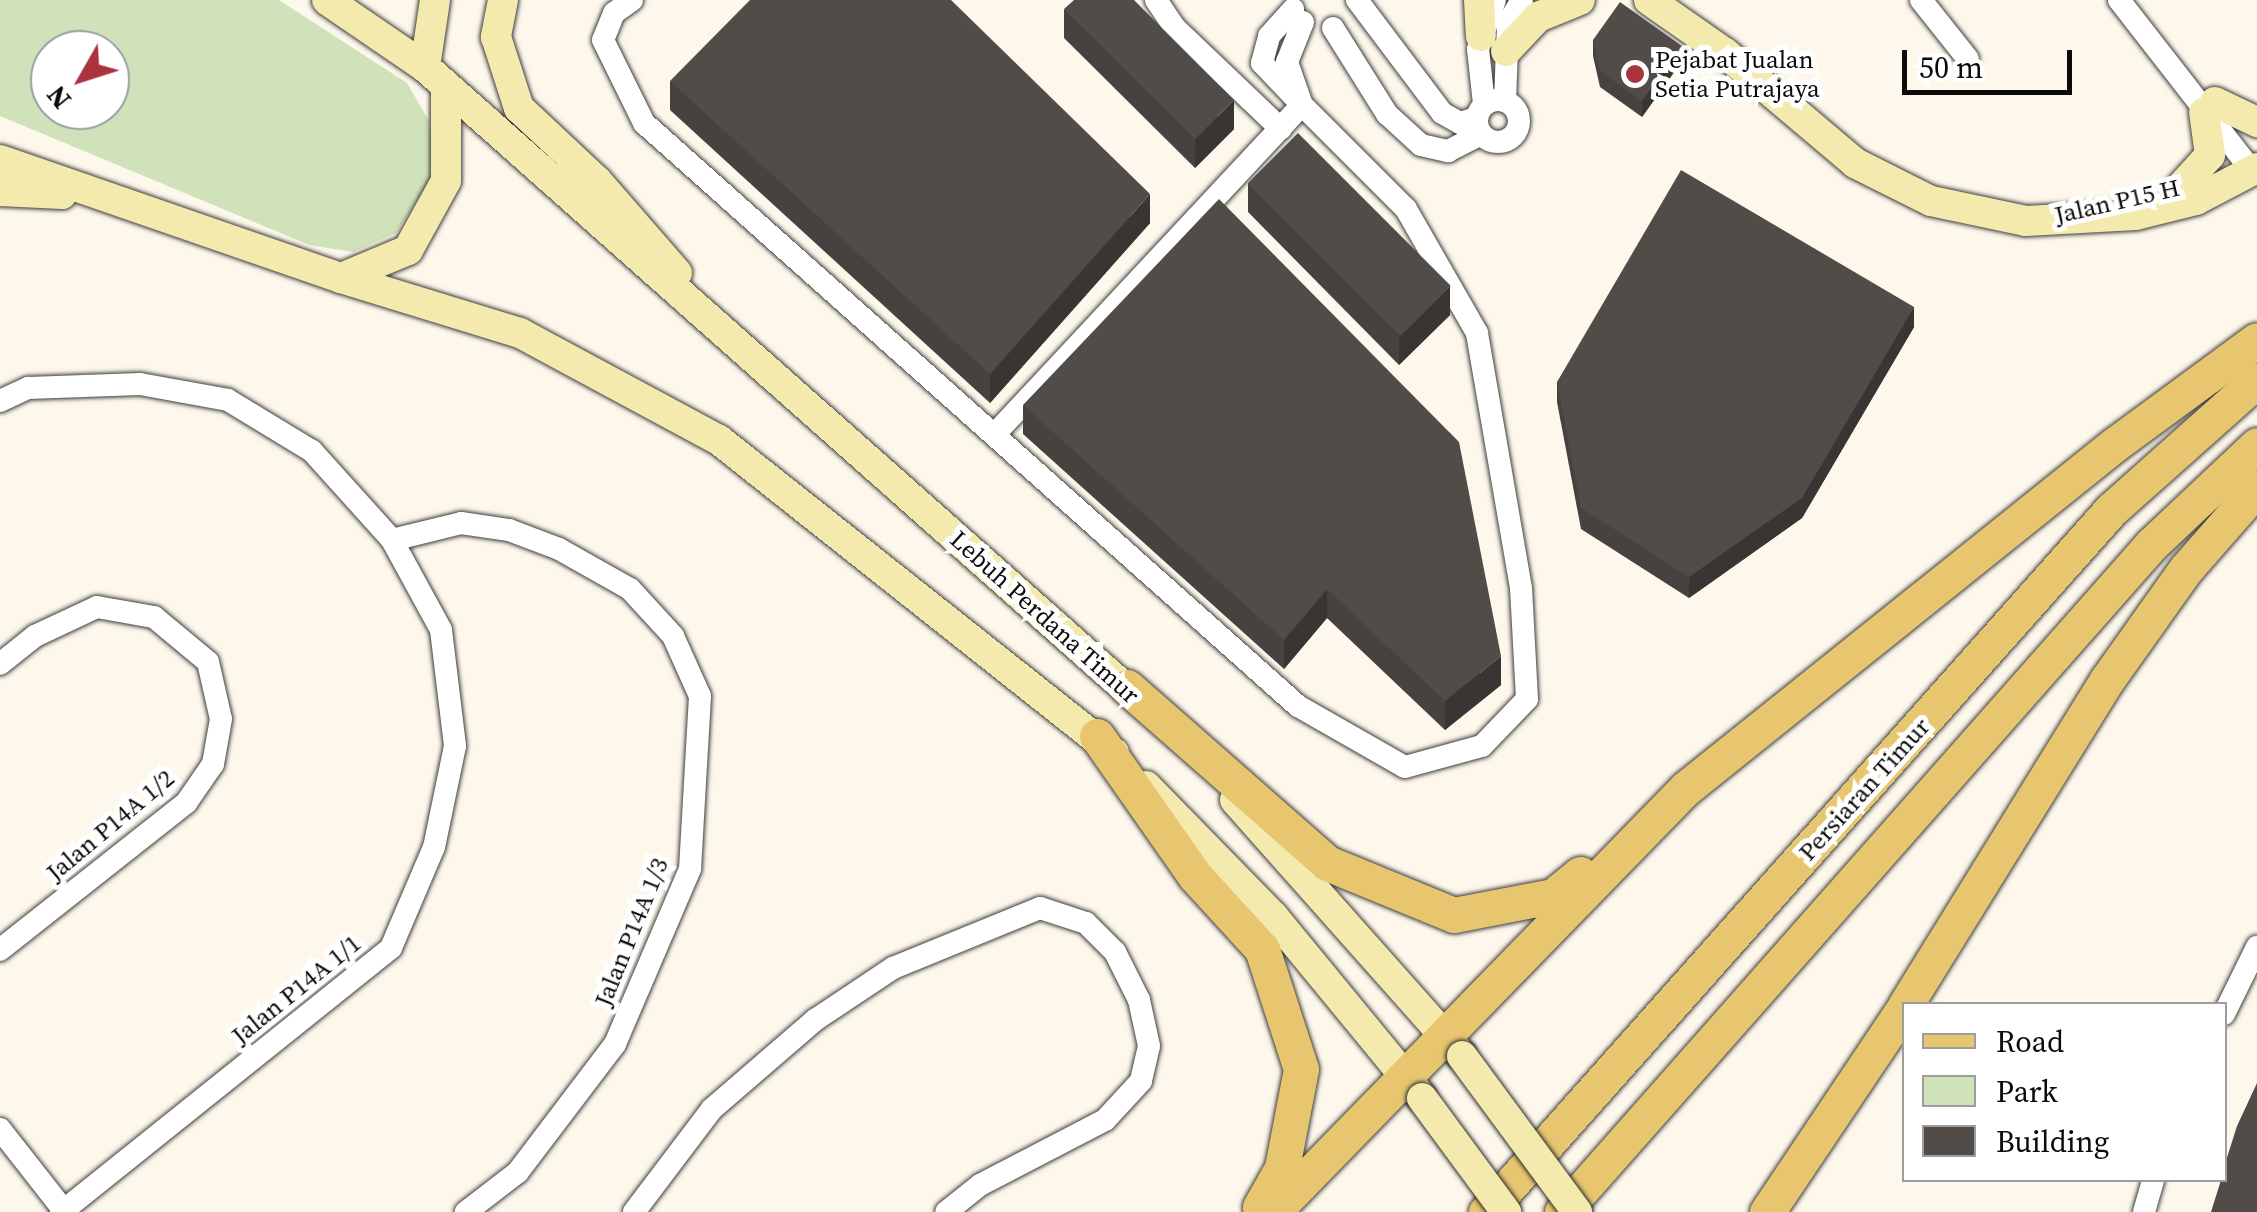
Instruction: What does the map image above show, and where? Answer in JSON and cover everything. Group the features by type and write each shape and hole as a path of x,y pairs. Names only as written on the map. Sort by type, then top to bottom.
{"main road":[{"name":"Lebuh Perdana Timur","path":"326,0 435,77 1128,687 1453,1044 1577,1212"},
{"path":"341,278 408,250 446,180 435,77 435,0"},
{"path":"503,0 496,37 520,108 656,244 711,318"},
{"path":"1479,0 1494,44 1538,17 1580,0"},
{"name":"Jalan P15 H","path":"1650,0 1725,53 1855,163 1931,201 2026,221 2136,215 2196,200 2253,151"},
{"path":"2210,107 2253,151"},
{"path":"2179,188 2210,155 2210,107"},
{"name":"Jalan P15 H","path":"2026,221 2179,188 2253,151"},
{"path":"0,160 86,195 520,333 719,440 1097,736 1273,916 1413,1086 1506,1212"},
{"path":"0,191 86,195"},
{"path":"1128,687 1327,862 1454,915 1554,896 2114,444 2257,340"},
{"name":"Persiaran Timur","path":"1486,1212 2111,510 2257,380"},
{"path":"1562,1212 2152,544 2257,444"},
{"path":"1908,1002 2107,680 2186,568 2257,488"},
{"path":"2107,680 2257,524"},
{"path":"1097,736 1194,876 1262,949 1302,1069 1282,1168 1257,1212"},
{"path":"1273,1212 1413,1086 1685,789"},
{"path":"1741,1212 1901,1014"},
{"path":"1767,1212 1901,1014"}],"street":[{"path":"632,0 614,13 603,40 644,123 1298,706 1405,766 1482,746 1527,699 1521,588 1478,333 1406,208 1262,63 1269,36 1296,10 1333,28 1388,114 1422,146 1448,151 1487,114 1494,0"},
{"path":"1141,0 1281,129"},
{"path":"1156,0 1175,28"},
{"path":"1333,28 1349,14 1355,0 1442,114 1460,123 1487,114"},
{"path":"1494,44 1522,0"},
{"path":"1921,0 1968,59"},
{"path":"2122,0 2210,107"},
{"path":"994,435 1302,105"},
{"name":"Jalan P14A 1/1","path":"0,401 28,388 140,384 228,400 312,451 392,540 442,630 455,746 434,847 391,948 63,1211"},
{"name":"Jalan P14A 1/3","path":"392,540 461,523 560,549 630,589 673,636 700,696 690,869 616,1044 518,1172 466,1212"},
{"name":"Jalan P14A 1/2","path":"0,664 36,636 97,607 154,617 208,662 221,718 212,764 186,803 0,950"},
{"path":"634,1212 712,1109 815,1020 893,968 1040,908 1086,923 1115,952 1139,1000 1148,1046 1141,1081 1106,1120 980,1185 946,1212"},
{"path":"2227,1008 2257,947"},
{"path":"0,1129 63,1211"},
{"path":"2144,1212 2152,1182"}],"green space":[{"path":"0,0 279,0 407,83 429,121 437,170 396,233 353,252 309,245 34,130 130,130 130,30 30,30 30,129 0,116"}],"building":[{"path":"750,0 951,0 1150,194 990,374 670,81"},
{"path":"1074,0 1134,0 1234,100 1195,139 1064,9"},
{"name":"Pejabat Jualan Setia Putrajaya","path":"1620,2 1682,46 1642,101 1600,71 1593,40"},
{"path":"1298,133 1451,286 1401,336 1248,183"},
{"path":"1681,170 1914,307 1802,498 1689,577 1581,508 1557,382"},
{"path":"1219,199 1459,442 1501,656 1445,701 1327,589 1284,640 1023,405"},
{"path":"2257,1083 2257,1212 2211,1212 2220,1182 2227,1182 2227,1158"}],"place":[{"name":"Pejabat Jualan Setia Putrajaya","path":"1635,74"}]}
